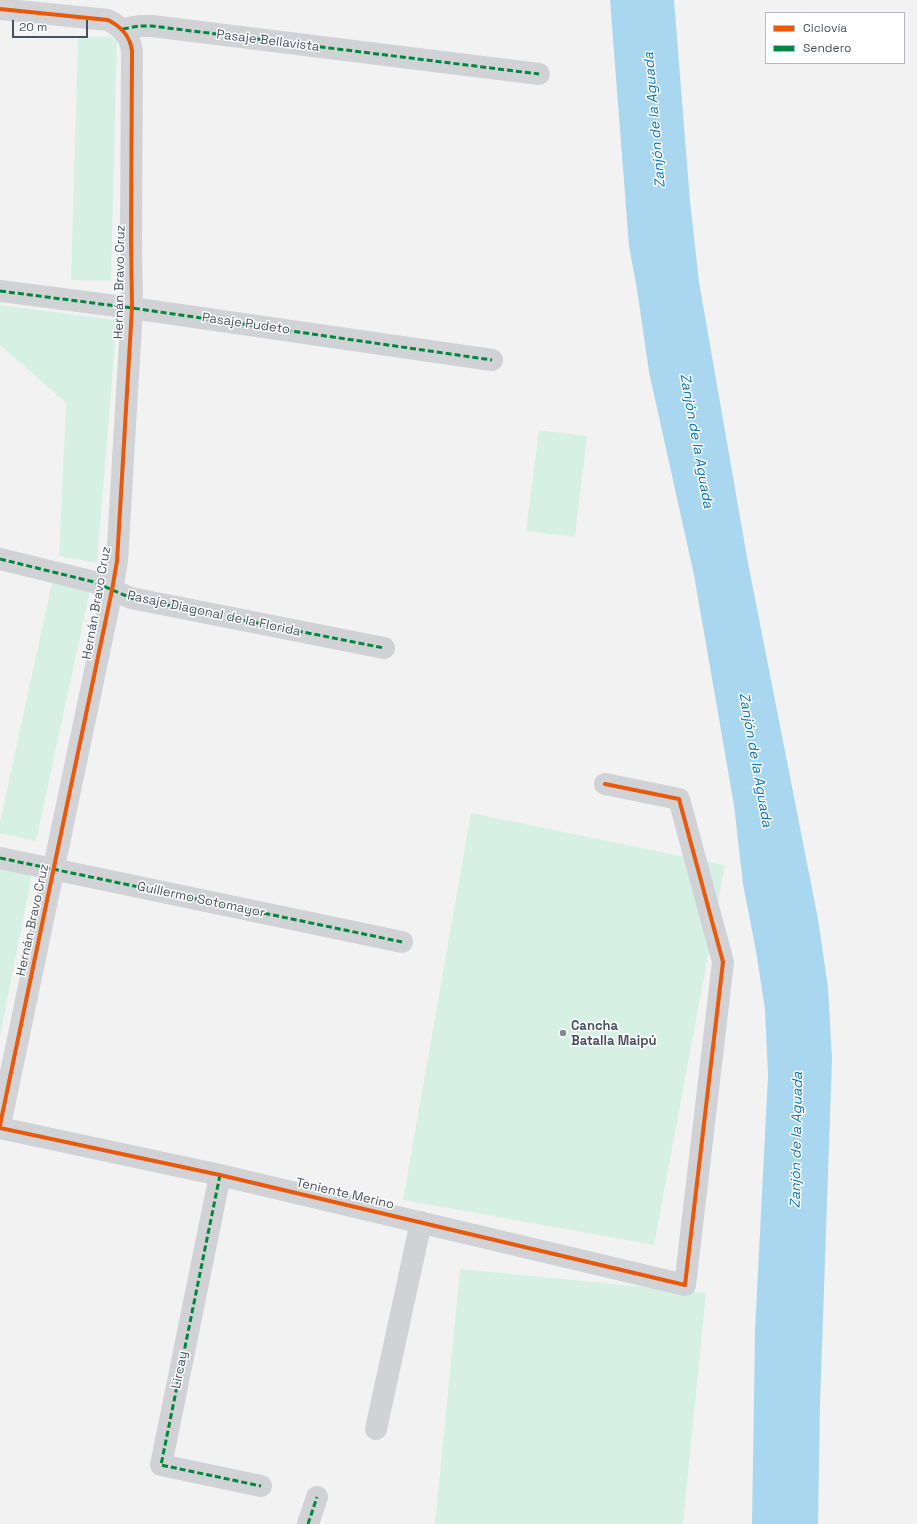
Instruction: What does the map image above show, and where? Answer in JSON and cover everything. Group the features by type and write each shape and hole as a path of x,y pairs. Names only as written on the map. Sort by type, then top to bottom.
{"street":[{"path":"0,9 108,20 123,29"},
{"name":"Pasaje Bellavista","path":"123,29 139,26 152,26 539,74"},
{"name":"Hernán Bravo Cruz","path":"0,1125 117,561 132,308 132,51 131,43 123,29"},
{"name":"Pasaje Pudeto","path":"0,291 132,308 492,360"},
{"name":"Pasaje Diagonal de la Florida","path":"0,559 94,582 131,598 384,648"},
{"name":"Teniente Merino","path":"0,1128 220,1175 685,1284 723,962 679,799 605,784"},
{"name":"Guillermo Sotomayor","path":"0,858 402,942"},
{"name":"Lircay","path":"220,1175 161,1465 261,1486"},
{"path":"376,1430 422,1222"},
{"path":"308,1524 317,1496"}],"green space":[{"path":"78,37 117,37 111,281 71,280"},
{"path":"0,305 117,320 97,563 59,556 66,403 0,345"},
{"path":"539,430 587,436 575,537 526,531"},
{"path":"53,578 91,586 36,841 0,833 0,822"},
{"name":"Cancha Batalla Maipú","path":"471,813 725,865 654,1245 403,1200"},
{"path":"0,865 33,870 0,1036"},
{"path":"460,1269 706,1293 683,1524 435,1524"}],"water":[{"name":"Zanjón de la Aguada","path":"610,0 674,0 690,201 699,282 748,563 818,919 828,987 832,1059 820,1404 818,1524 752,1524 755,1331 768,1076 765,1009 743,884 734,805 694,575 649,372 629,246"}],"marked path":[{"path":"123,29 139,26 152,26 539,74"},
{"path":"0,291 132,308 492,360"},
{"path":"0,559 94,582 131,598 384,648"},
{"path":"0,858 402,942"},
{"path":"220,1175 161,1465 261,1486"},
{"path":"308,1524 317,1497"}],"cycle path":[{"path":"0,9 108,20 124,32 127,36 132,51 132,308 117,561 0,1125"},
{"path":"0,1128 220,1175 685,1285 723,962 679,799 605,784"}],"place":[{"name":"Cancha Batalla Maipú","path":"563,1033"}]}
